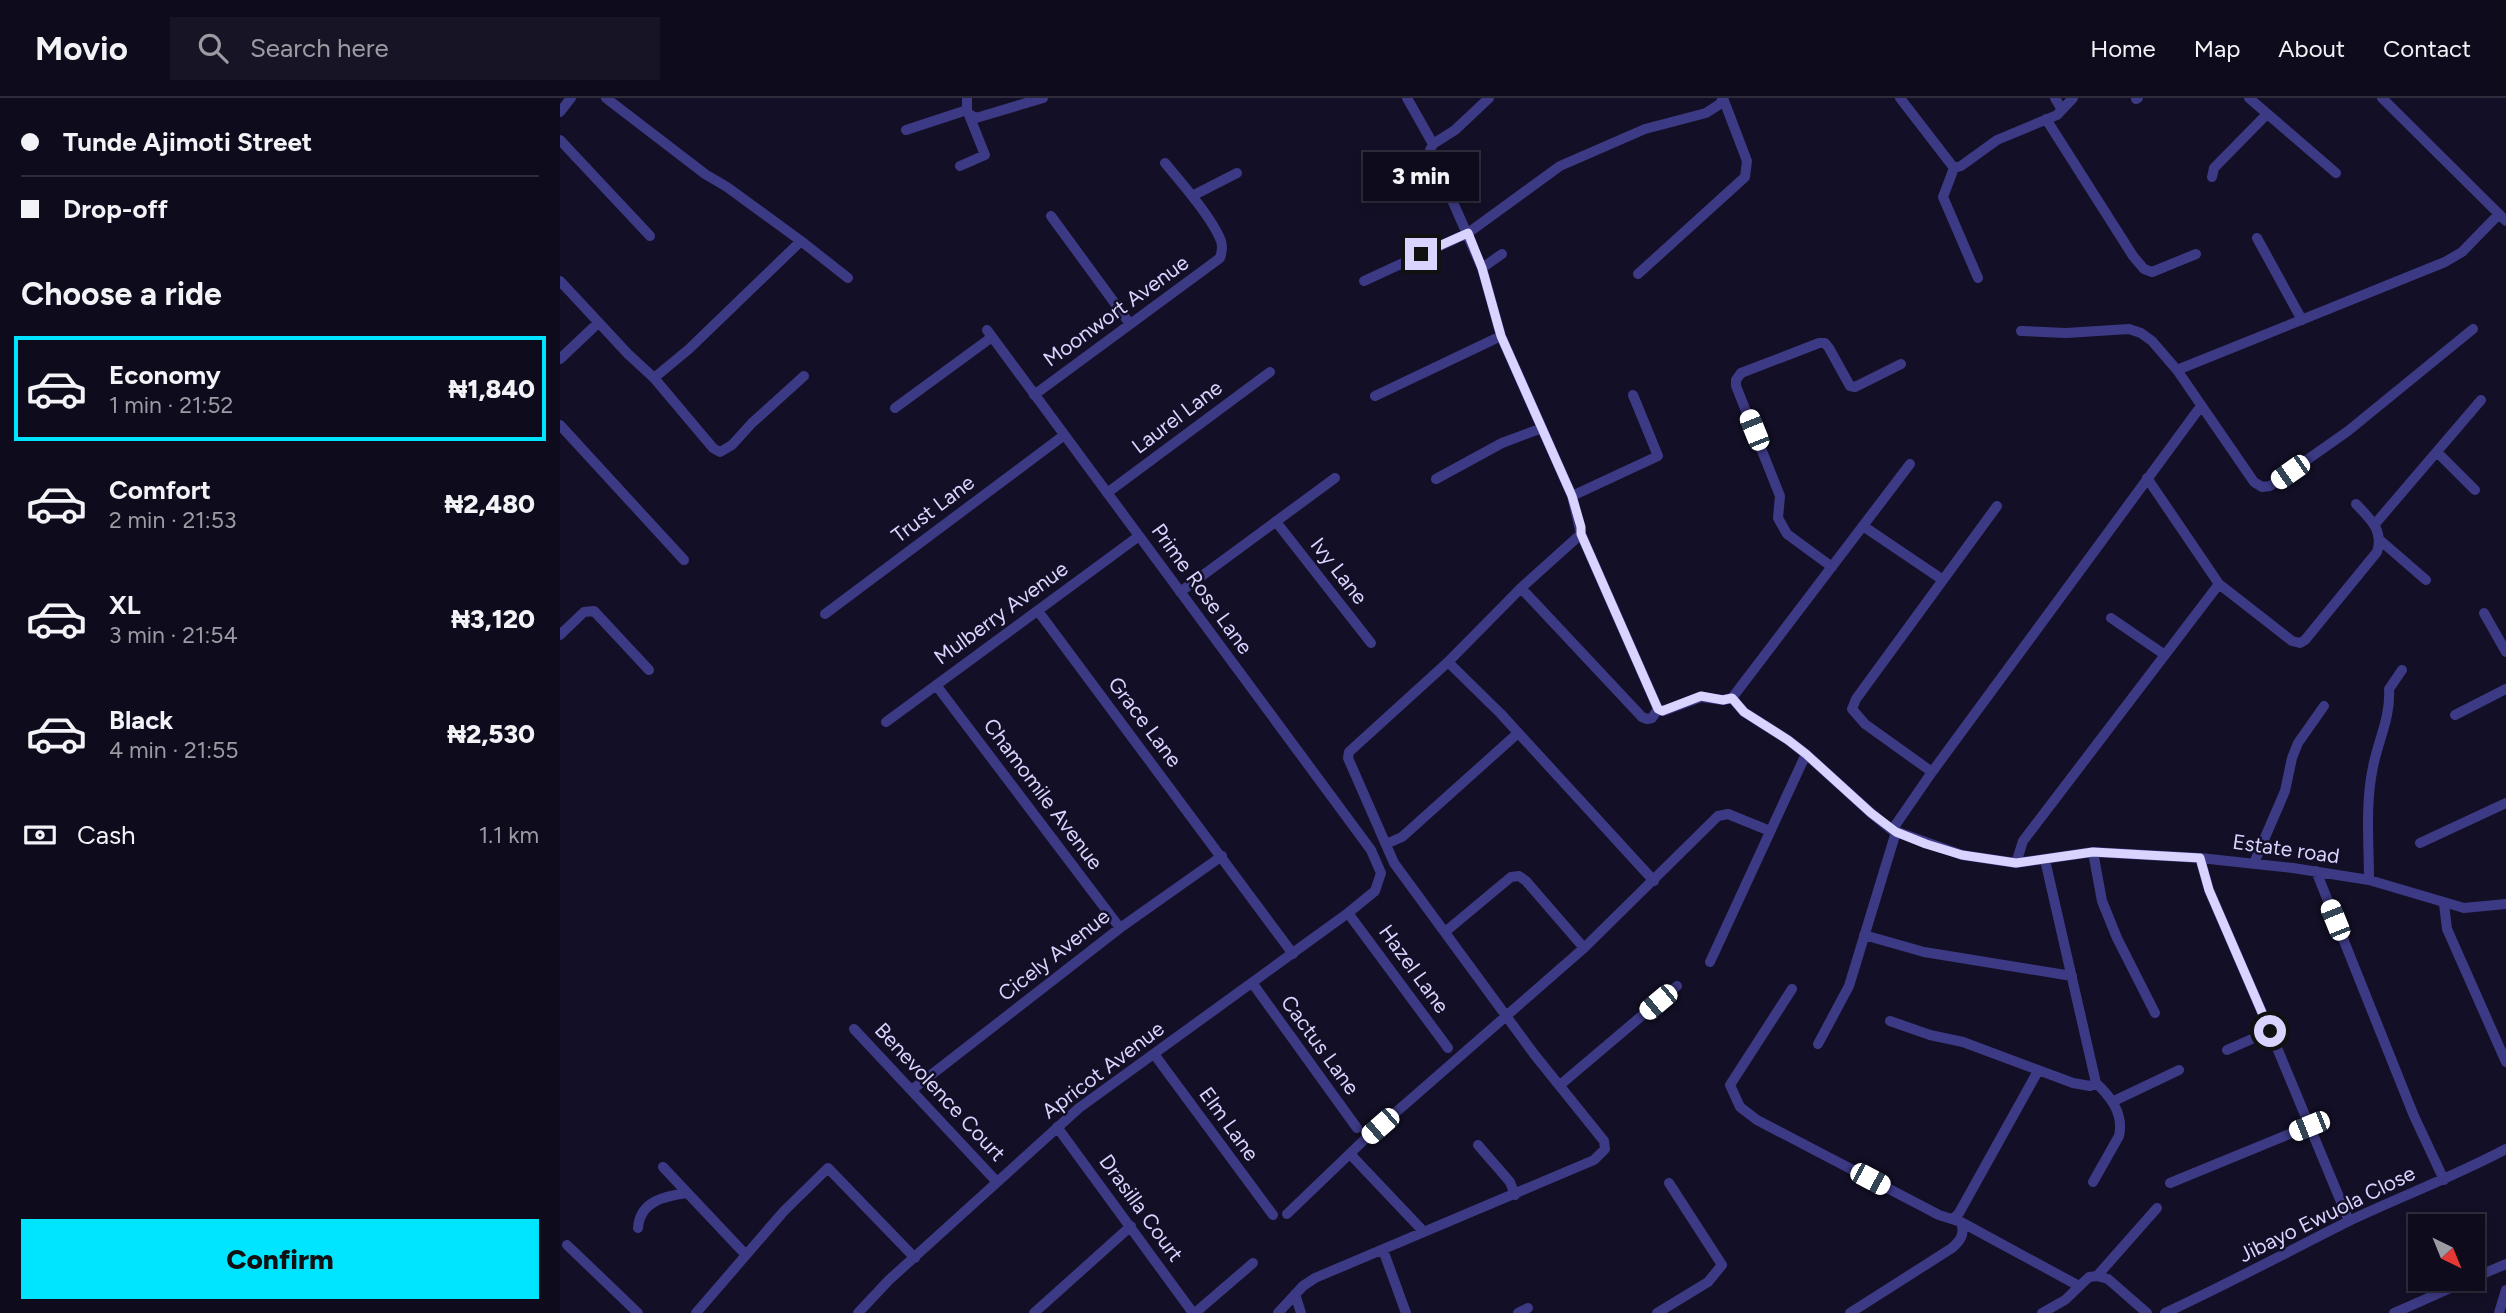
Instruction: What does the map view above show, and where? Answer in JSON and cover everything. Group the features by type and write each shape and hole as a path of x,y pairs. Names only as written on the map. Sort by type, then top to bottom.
{"street":[{"path":"560,112 571,98"},
{"path":"606,98 848,278"},
{"path":"960,166 985,155 969,113 967,98"},
{"path":"969,113 976,118 1043,98"},
{"path":"1407,98 1433,144"},
{"path":"1489,98 1455,130 1433,144 1430,150 1482,268 1501,336 1572,496 1581,534 1658,709"},
{"path":"1364,281 1468,233 1560,166 1645,129 1706,113 1720,104 1723,98"},
{"path":"1638,274 1745,177 1747,161 1723,98"},
{"path":"1899,98 1954,168"},
{"path":"2055,98 2063,110"},
{"path":"1954,168 1961,166 1997,140 2063,110 2073,98"},
{"path":"2249,98 2336,173"},
{"path":"2177,370 2455,257 2502,217 2382,98"},
{"path":"906,130 969,113"},
{"path":"2212,177 2214,168 2267,114"},
{"path":"2046,119 2144,269 2152,272 2196,254"},
{"path":"560,139 650,236"},
{"path":"1165,163 1192,196 1237,173"},
{"path":"1954,168 1943,197 1978,278"},
{"name":"Moonwort Avenue","path":"1034,395 1220,258 1223,249 1220,240 1192,196"},
{"path":"1051,216 1130,324"},
{"path":"2257,238 2302,320"},
{"path":"654,378 689,349 801,241"},
{"path":"1482,268 1502,254"},
{"path":"560,281 640,367 654,378 713,448 720,452 732,446 752,423 804,376"},
{"path":"560,359 598,323"},
{"path":"2021,331 2066,333 2129,330 2141,333 2152,341 2177,370 2254,482 2262,487 2270,486 2348,431 2473,329"},
{"name":"Prime Rose Lane","path":"895,408 989,333 1371,850 1381,873"},
{"path":"1375,396 1501,336"},
{"path":"1832,567 1782,528 1778,518 1780,496 1736,386 1736,380 1741,373 1819,343 1825,343 1829,348 1850,386 1855,387 1901,363"},
{"name":"Laurel Lane","path":"1107,493 1270,372"},
{"path":"1572,496 1658,456 1633,395"},
{"path":"2375,524 2481,400"},
{"path":"1818,1044 1849,986 1894,831 1932,772 2201,406"},
{"path":"560,425 684,560"},
{"path":"1436,479 1502,443 1542,428"},
{"name":"Trust Lane","path":"825,614 1063,436"},
{"path":"2437,452 2475,490"},
{"path":"1658,709 1662,711 1701,696 1723,700 1732,698 1910,464"},
{"path":"1180,592 1335,478"},
{"path":"2147,478 2219,584 2291,641 2300,643 2305,640 2377,552 2381,541"},
{"path":"2356,504 2375,524 2381,541 2426,580"},
{"path":"1932,772 1865,724 1852,709 1856,699 1997,506"},
{"name":"Ivy Lane","path":"1277,523 1371,643"},
{"path":"1863,526 1943,580"},
{"path":"1278,1313 1295,1294 1315,1278 1516,1195 1594,1160 1605,1149 1604,1141 1534,1055 1394,863 1348,758 1349,752 1448,662 1521,588 1581,534"},
{"name":"Mulberry Avenue","path":"886,722 1139,536"},
{"path":"2016,863 2023,841 2219,584"},
{"path":"1521,588 1642,717 1652,718 1658,709"},
{"path":"560,635 584,612 594,611 649,670"},
{"name":"Grace Lane","path":"1038,611 1293,954"},
{"path":"2484,613 2506,652"},
{"path":"2111,618 2165,655"},
{"path":"1448,662 1518,733 1654,881"},
{"path":"2370,880 2368,807 2373,767 2391,701 2389,689 2402,670"},
{"name":"Chamomile Avenue","path":"936,685 1120,928"},
{"path":"2455,715 2506,689"},
{"name":"Estate road","path":"1732,698 1744,712 1806,754 1894,831 1962,855 2016,863 2093,852 2200,858 2370,880 2464,908 2506,904"},
{"path":"2254,863 2285,791 2298,743 2324,706"},
{"path":"1386,844 1402,837 1518,733"},
{"path":"1710,962 1806,754"},
{"path":"2420,844 2506,803"},
{"path":"1287,1214 1350,1154 1584,948 1718,816 1728,814 1770,831"},
{"path":"2093,852 2102,901 2117,938 2155,1013"},
{"name":"Cicely Avenue","path":"913,1089 1120,928 1222,856"},
{"path":"2200,858 2209,890 2349,1222"},
{"path":"2045,860 2096,1083 2114,1101 2121,1127 2119,1136 2093,1182"},
{"path":"2316,871 2414,1116 2444,1180"},
{"name":"Apricot Avenue","path":"858,1313 889,1280 1079,1108 1348,913 1375,891 1381,873"},
{"path":"1445,932 1511,877 1519,876 1584,948"},
{"path":"2444,904 2447,929 2506,1062"},
{"name":"Hazel Lane","path":"1348,913 1448,1048"},
{"path":"1864,935 1923,951 2071,976"},
{"name":"Cactus Lane","path":"1253,984 1357,1128"},
{"path":"1560,1085 1677,986"},
{"path":"1793,989 1730,1085 1740,1107 1757,1120 1939,1215 1957,1220 2079,1286"},
{"path":"1890,1021 1930,1035 1964,1042 2073,1083 2090,1086 2096,1083"},
{"name":"Benevolence Court","path":"854,1028 997,1182"},
{"path":"2227,1050 2270,1031"},
{"name":"Elm Lane","path":"1154,1054 1273,1215"},
{"path":"2114,1101 2179,1070"},
{"path":"1850,1313 1952,1248 1961,1239 1964,1231 1957,1220 1959,1213 2038,1071"},
{"path":"2170,1183 2309,1126"},
{"name":"Drasilla Court","path":"1057,1127 1194,1313"},
{"path":"1478,1145 1510,1182 1516,1195"},
{"name":"Jibayo Ewuola Close","path":"2165,1313 2349,1222 2506,1149"},
{"path":"1350,1154 1424,1232"},
{"path":"663,1167 746,1255"},
{"path":"696,1313 784,1211 829,1168 915,1258"},
{"path":"1657,1313 1678,1308 1708,1282 1722,1265 1669,1183"},
{"path":"638,1228 644,1209 652,1202 687,1193"},
{"path":"2097,1276 2157,1208"},
{"path":"1034,1313 1131,1226"},
{"path":"567,1245 638,1313"},
{"path":"1382,1250 1406,1313"},
{"path":"1194,1313 1253,1263"},
{"path":"2485,1273 2506,1264"},
{"path":"2042,1313 2064,1300 2089,1278 2097,1276 2108,1279 2147,1313"},
{"path":"2499,1313 2506,1290"},
{"path":"2394,1313 2442,1292"},
{"path":"1295,1294 1301,1313"}],"route":[{"path":"1421,254 1468,233 1482,268 1501,336 1572,496 1581,534 1658,709 1662,711 1701,696 1712,700 1732,698 1744,712 1806,754 1892,830 1962,855 2016,863 2093,852 2200,858 2209,890 2270,1031"}]}
